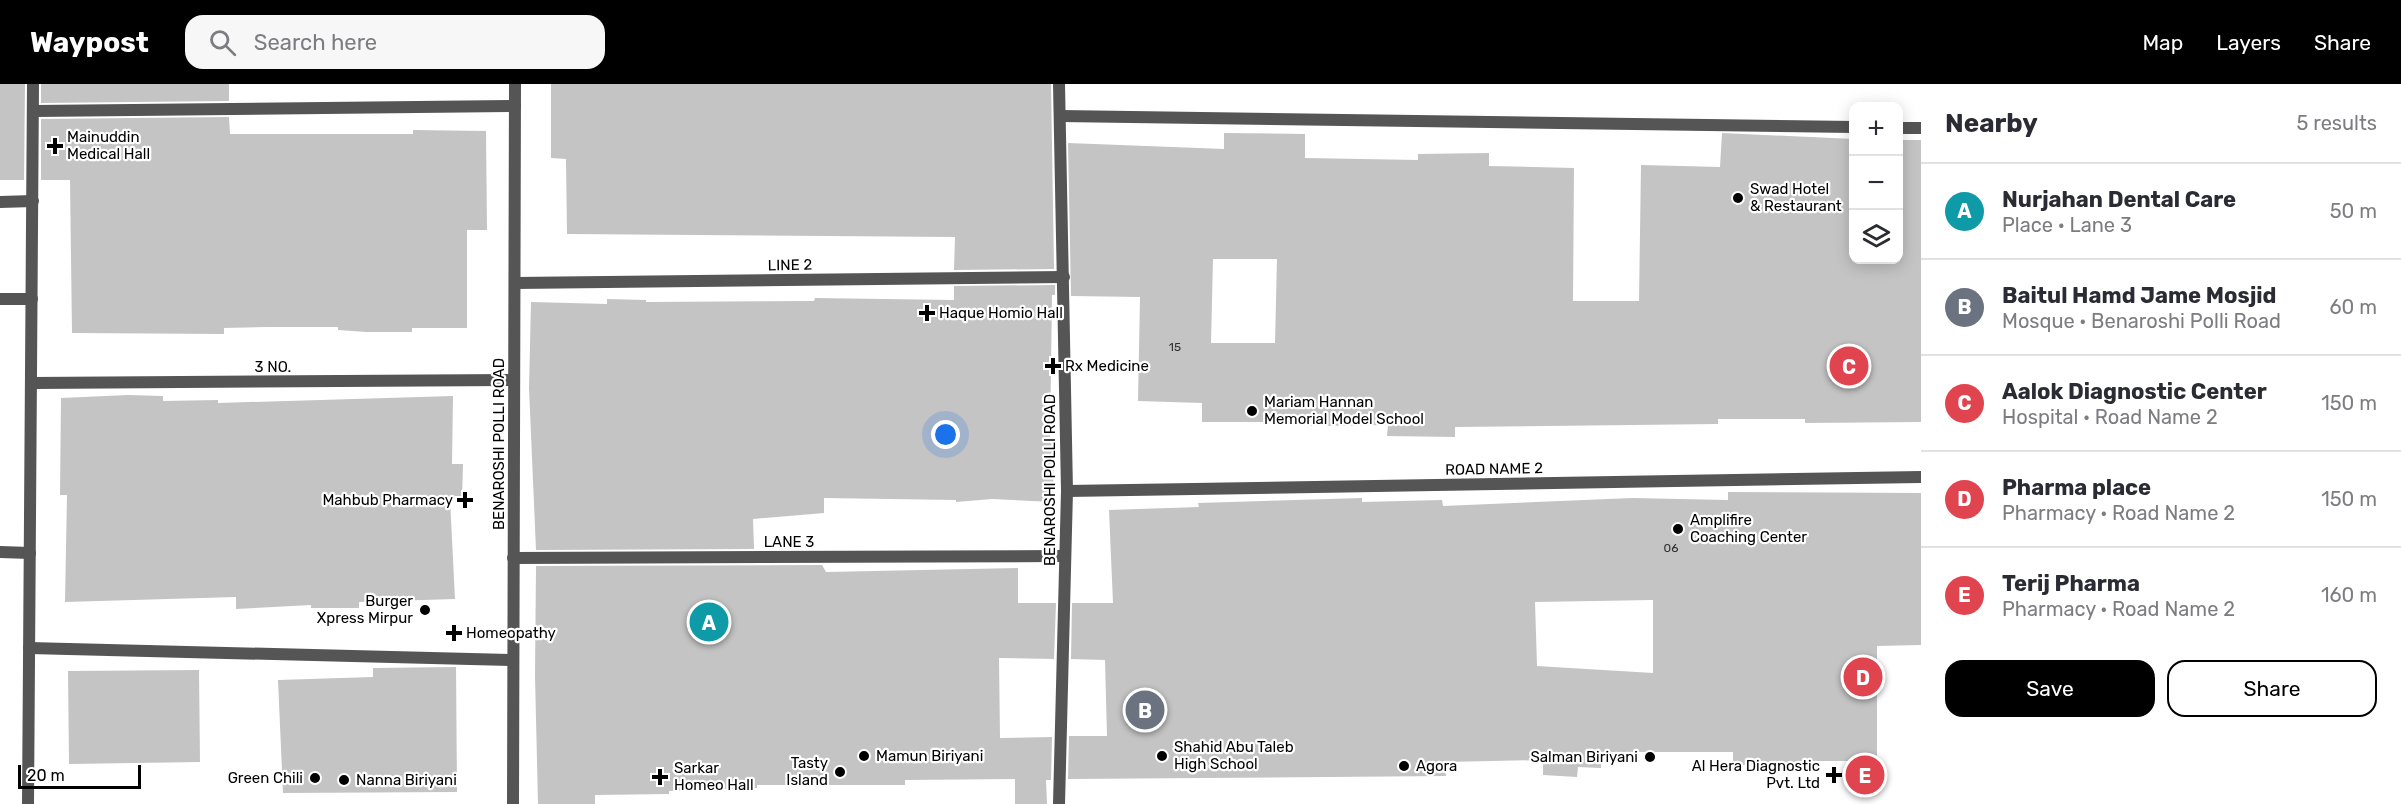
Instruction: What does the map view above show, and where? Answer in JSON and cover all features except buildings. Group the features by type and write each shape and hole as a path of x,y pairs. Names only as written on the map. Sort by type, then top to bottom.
{"street":[{"path":"28,804 33,84"},
{"name":"BENAROSHI POLLI ROAD","path":"513,804 515,84"},
{"name":"BENAROSHI POLLI ROAD","path":"1059,84 1067,491 1059,804"},
{"path":"34,111 514,106"},
{"path":"1060,116 1849,127"},
{"path":"1903,128 1921,128"},
{"path":"0,202 33,201"},
{"name":"LINE 2","path":"515,283 1064,277"},
{"path":"0,299 32,299"},
{"name":"3 NO.","path":"32,383 514,380"},
{"name":"ROAD NAME 2","path":"1067,491 1921,477"},
{"path":"0,552 30,553"},
{"name":"LANE 3","path":"513,558 1065,556"},
{"path":"29,648 513,660"}],"place":[{"name":"Mainuddin Medical Hall","path":"55,146"},
{"name":"Swad Hotel & Restaurant","path":"1738,198"},
{"name":"Haque Homio Hall","path":"927,313"},
{"name":"Rx Medicine","path":"1053,366"},
{"name":"Aalok Diagnostic Center","path":"1849,366"},
{"name":"Mariam Hannan Memorial Model School","path":"1252,411"},
{"name":"Mahbub Pharmacy","path":"465,500"},
{"name":"Amplifire Coaching Center","path":"1678,529"},
{"name":"Burger Xpress Mirpur","path":"425,610"},
{"name":"Nurjahan Dental Care","path":"709,622"},
{"name":"Homeopathy","path":"454,633"},
{"name":"Pharma place","path":"1863,677"},
{"name":"Baitul Hamd Jame Mosjid","path":"1145,710"},
{"name":"Mamun Biriyani","path":"864,756"},
{"name":"Shahid Abu Taleb High School","path":"1162,756"},
{"name":"Salman Biriyani","path":"1650,757"},
{"name":"Agora","path":"1404,766"},
{"name":"Tasty Island","path":"840,772"},
{"name":"Al Hera Diagnostic Pvt. Ltd","path":"1834,775"},
{"name":"Terij Pharma","path":"1865,775"},
{"name":"Sarkar Homeo Hall","path":"660,777"},
{"name":"Green Chili","path":"315,778"},
{"name":"Nanna Biriyani","path":"344,780"}]}
